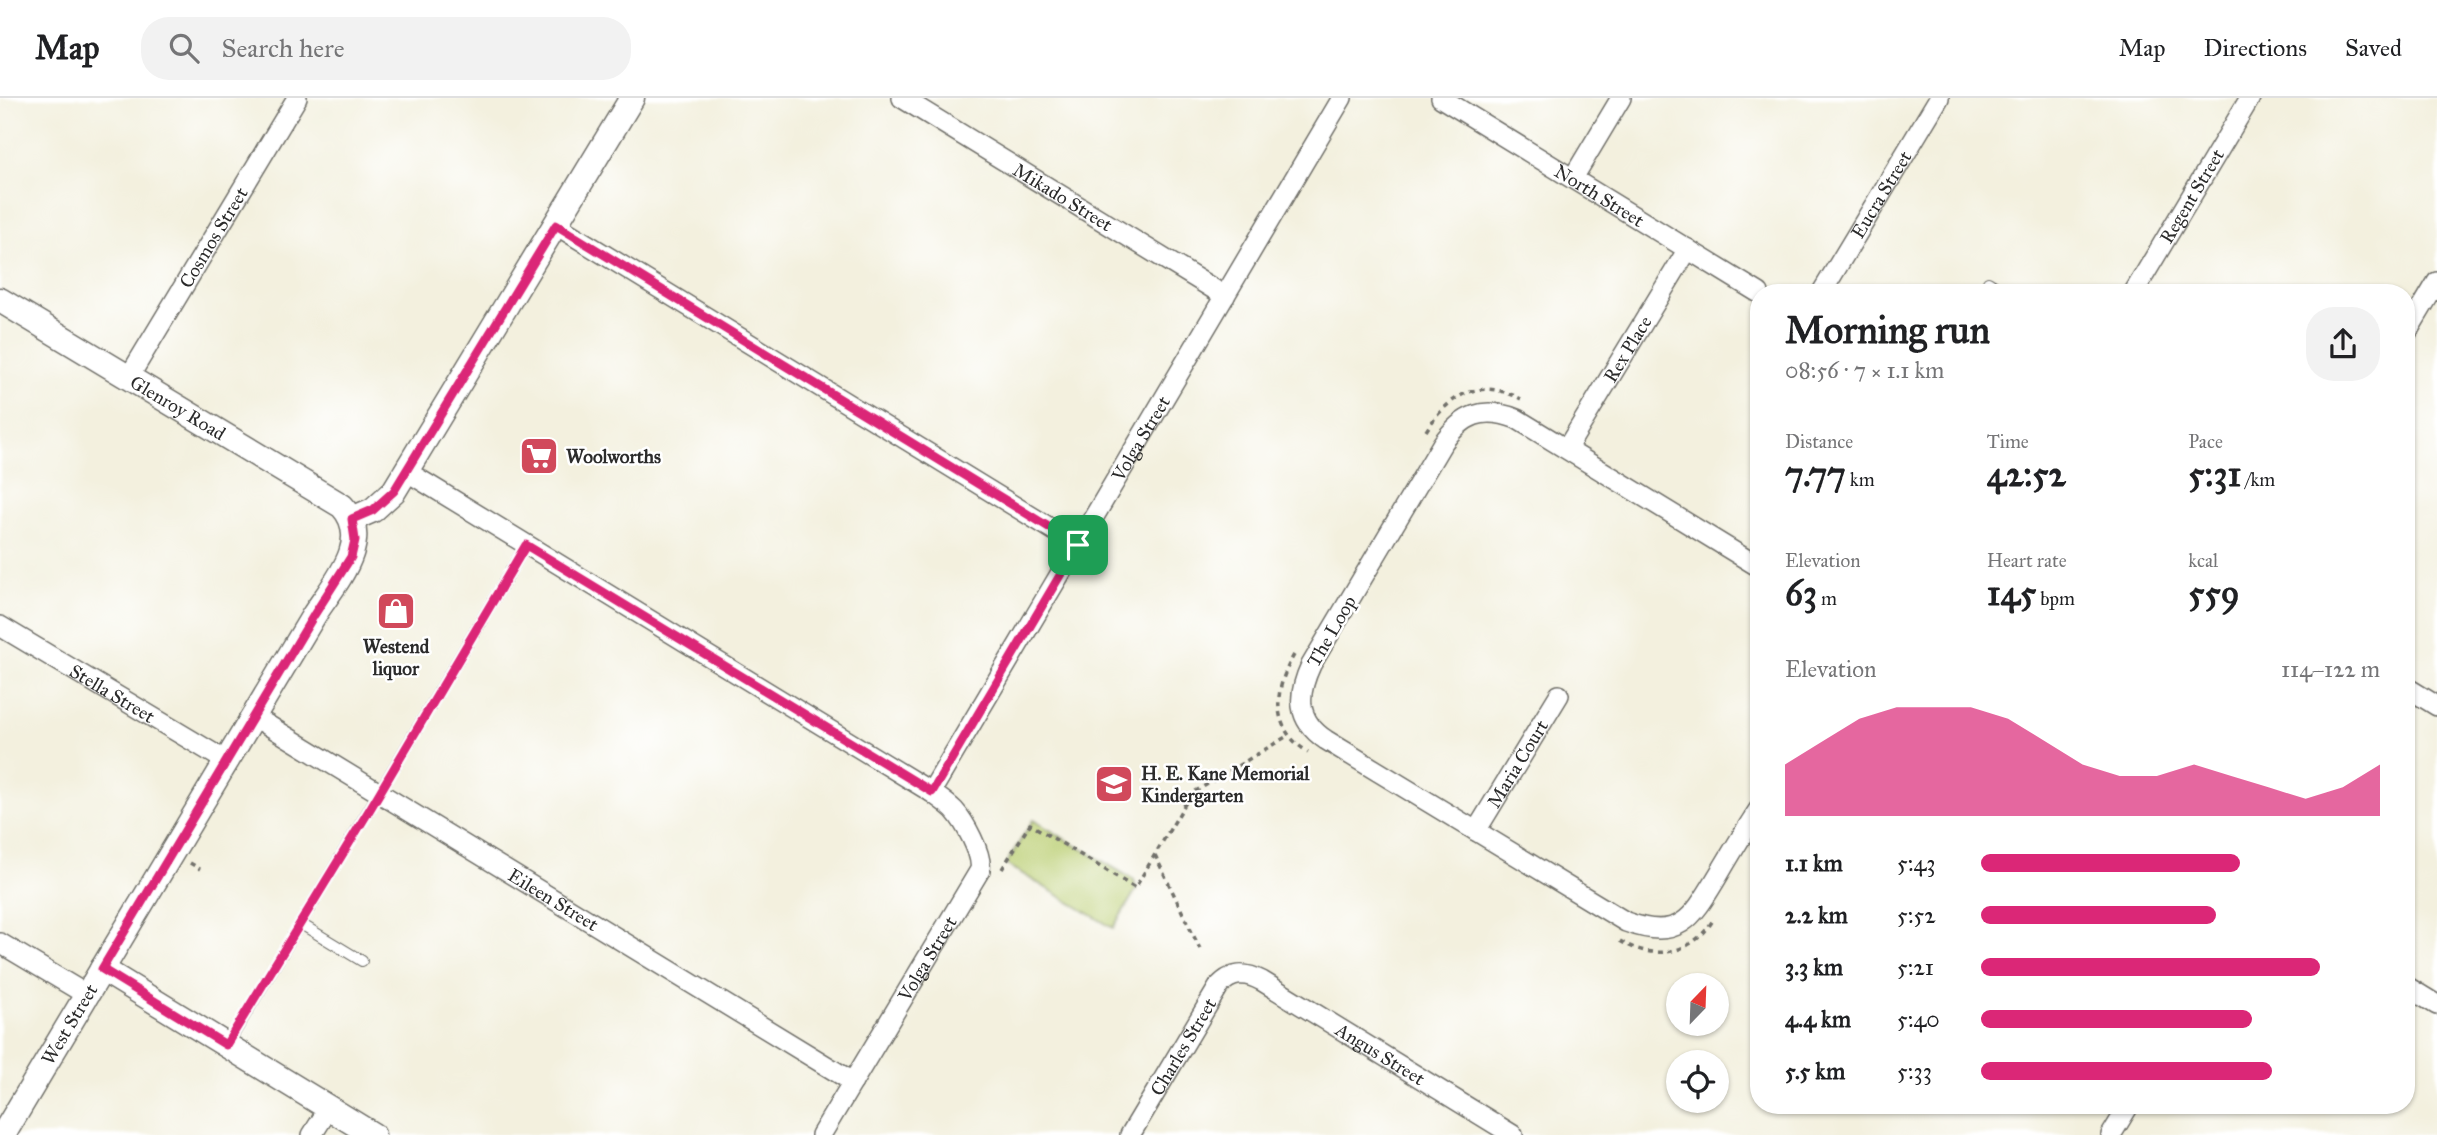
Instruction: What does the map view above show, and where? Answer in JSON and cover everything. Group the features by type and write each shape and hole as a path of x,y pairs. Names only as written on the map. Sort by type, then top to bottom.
{"street":[{"name":"Cosmos Street","path":"129,377 297,98"},
{"path":"352,519 373,510 386,500 407,471 632,98"},
{"name":"Mikado Street","path":"902,98 1225,296"},
{"name":"Volga Street","path":"821,1135 980,870 982,862 977,849 956,812 932,792 1342,98"},
{"name":"North Street","path":"1441,98 1750,287"},
{"path":"1573,178 1621,98"},
{"name":"Eucra Street","path":"1827,284 1939,98"},
{"name":"Regent Street","path":"2139,284 2250,98"},
{"path":"556,225 1078,545"},
{"name":"Rex Place","path":"1567,448 1688,249"},
{"path":"2415,319 2437,282"},
{"name":"Glenroy Road","path":"0,300 342,506 352,519"},
{"name":"The Loop","path":"1750,561 1517,419 1500,413 1479,414 1463,420 1442,444 1311,665 1304,680 1302,694 1304,717 1315,733 1626,922 1643,929 1664,929 1680,924 1695,912 1750,823"},
{"path":"407,471 932,792"},
{"name":"West Street","path":"3,1135 351,557 355,540 352,519"},
{"name":"Stella Street","path":"0,626 226,761"},
{"path":"2415,693 2437,706"},
{"name":"Maria Court","path":"1476,831 1559,695"},
{"name":"Eileen Street","path":"253,716 853,1082"},
{"path":"0,943 87,995"},
{"path":"102,969 373,1135"},
{"name":"Charles Street","path":"1130,1135 1219,986 1232,975 1247,974"},
{"name":"Angus Street","path":"1247,974 1513,1135"},
{"path":"2415,991 2437,1004"},
{"path":"312,1135 329,1108"},
{"path":"2112,1135 2124,1114"}],"lane":[{"path":"226,1045 526,545"},
{"path":"301,924 362,961"}],"path":[{"path":"1420,441 1443,407 1475,390 1510,393 1532,406"},
{"path":"1295,652 1283,673 1278,694 1279,710 1290,734 1304,749 1316,756"},
{"path":"1002,869 1030,824 1135,888 1191,794 1290,734"},
{"path":"1155,855 1200,949"},
{"path":"1612,936 1639,950 1652,953 1672,951 1696,940 1708,929 1714,918"}],"green space":[{"path":"1033,820 1134,880 1136,890 1113,928 1006,864"}],"place":[{"name":"Woolworths","path":"539,456"},
{"name":"Westend liquor","path":"396,611"},
{"name":"H. E. Kane Memorial Kindergarten","path":"1114,784"}],"route":[{"path":"556,225 1078,545 932,792 526,545 226,1045 102,969 351,557 355,540 352,519 373,510 394,491 556,225"}]}
